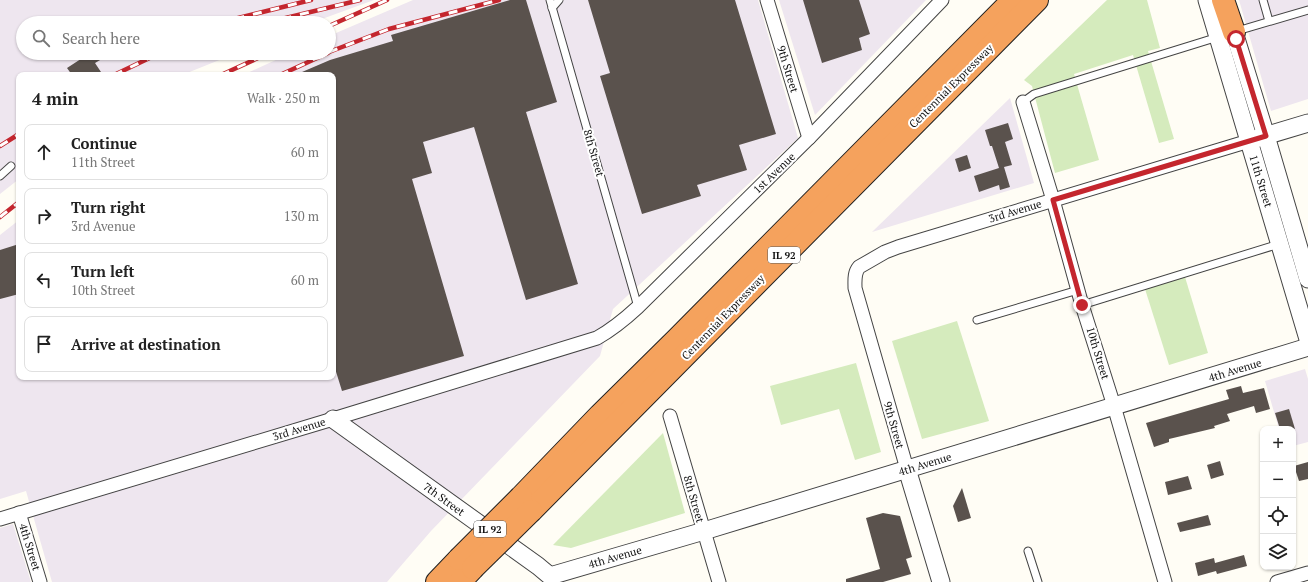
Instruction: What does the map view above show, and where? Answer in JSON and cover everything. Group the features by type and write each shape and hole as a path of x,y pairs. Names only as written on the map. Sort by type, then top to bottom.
{"highway":[{"name":"Centennial Expressway","path":"526,504 600,415 1013,0"},
{"name":"Centennial Expressway","path":"437,582 464,570 497,522 526,504 1037,0"},
{"path":"1223,0 1226,34"}],"street":[{"name":"9th Street","path":"767,0 809,138"},
{"name":"1st Avenue","path":"598,338 621,322 638,306 809,138 942,0"},
{"name":"11th Street","path":"1207,0 1226,34 1266,136 1299,238 1308,279"},
{"name":"11th Street","path":"1226,34 1249,141 1308,339"},
{"name":"10th Street","path":"1023,102 1165,582"},
{"name":"3rd Avenue","path":"859,267 885,252 898,247 1308,123"},
{"name":"9th Street","path":"859,267 854,278 854,288 941,582"},
{"name":"3rd Avenue","path":"0,519 598,338"},
{"name":"4th Avenue","path":"548,580 1308,347"},
{"name":"8th Street","path":"670,416 719,582"},
{"name":"7th Street","path":"333,419 538,566 548,580"},
{"name":"4th Street","path":"19,513 40,582"},
{"path":"1277,582 1308,573"}],"lane":[{"name":"8th Street","path":"550,0 638,306"},
{"path":"552,8 559,0"},
{"path":"1263,0 1269,21"},
{"path":"1023,102 1034,94 1308,10"},
{"path":"0,176 12,166"},
{"path":"1082,305 1279,244"},
{"path":"977,320 1078,290"},
{"path":"1028,552 1038,582"}],"shaded area":[{"path":"0,0 374,0 330,16 16,16 16,60 220,60 190,72 16,72 16,181 0,194"},
{"path":"413,0 758,0 798,138 613,309 600,356 431,531 387,582 52,582 26,491 0,499 0,235 16,222 16,380 336,380 336,72 250,72 276,60 336,60 336,33"},
{"path":"779,0 926,0 815,115"},
{"path":"1239,0 1308,0 1308,99 1271,111"},
{"path":"1010,98 1034,183 872,232"},
{"path":"1305,369 1308,379 1308,442 1296,445 1296,426 1278,426 1265,381"},
{"path":"13,524 31,582 0,582 0,528"}],"green space":[{"path":"1107,0 1147,0 1160,48 1148,51 1174,139 1159,143 1133,55 1074,74 1099,160 1055,173 1032,86 1024,80"},
{"path":"1185,277 1208,353 1169,365 1145,289"},
{"path":"957,321 989,421 922,439 892,341"},
{"path":"856,363 881,452 855,460 839,409 781,425 770,386"},
{"path":"663,433 685,513 571,548 553,545"}],"building":[{"path":"510,0 526,0 557,102 526,112 578,284 526,300 474,127 423,142 432,173 412,179 464,356 342,391 336,372 336,72 302,72 330,60 336,60 336,58 393,41 391,35"},
{"path":"588,0 735,0 776,134 739,145 747,170 697,185 701,196 642,214 600,76 610,73"},
{"path":"803,0 859,0 870,34 859,38 862,50 822,63"},
{"path":"79,60 100,60 95,63 101,72 70,72 67,68"},
{"path":"1008,123 1013,139 1005,142 1012,165 1004,167 1010,187 1000,190 999,185 979,192 974,176 999,168 985,130"},
{"path":"967,155 971,168 959,172 955,159"},
{"path":"16,245 16,295 0,299 0,250"},
{"path":"1241,386 1243,393 1264,388 1270,409 1256,413 1254,406 1227,414 1230,421 1214,426 1215,428 1169,439 1169,442 1154,447 1146,423 1229,399 1226,390"},
{"path":"1289,409 1294,426 1279,426 1275,413"},
{"path":"1220,461 1224,475 1211,479 1207,465"},
{"path":"1308,462 1308,479 1299,481 1296,472 1296,465"},
{"path":"1188,476 1192,489 1168,495 1165,482"},
{"path":"962,488 971,518 958,522 953,506"},
{"path":"883,513 900,516 912,557 906,559 911,574 883,582 846,582 846,579 880,569 866,518"},
{"path":"1208,515 1211,525 1180,532 1177,523"},
{"path":"1244,555 1247,566 1217,574 1216,571 1198,576 1195,563 1214,558 1215,563"}],"railway":[{"path":"246,16 311,0"},
{"path":"294,16 360,0"},
{"path":"336,23 387,0"},
{"path":"336,49 389,29 499,0"},
{"path":"120,72 145,60"},
{"path":"228,72 254,60"},
{"path":"287,72 313,60"},
{"path":"0,146 16,136"},
{"path":"0,217 16,204"}],"route":[{"path":"1082,305 1053,200 1266,136 1236,39"}]}
